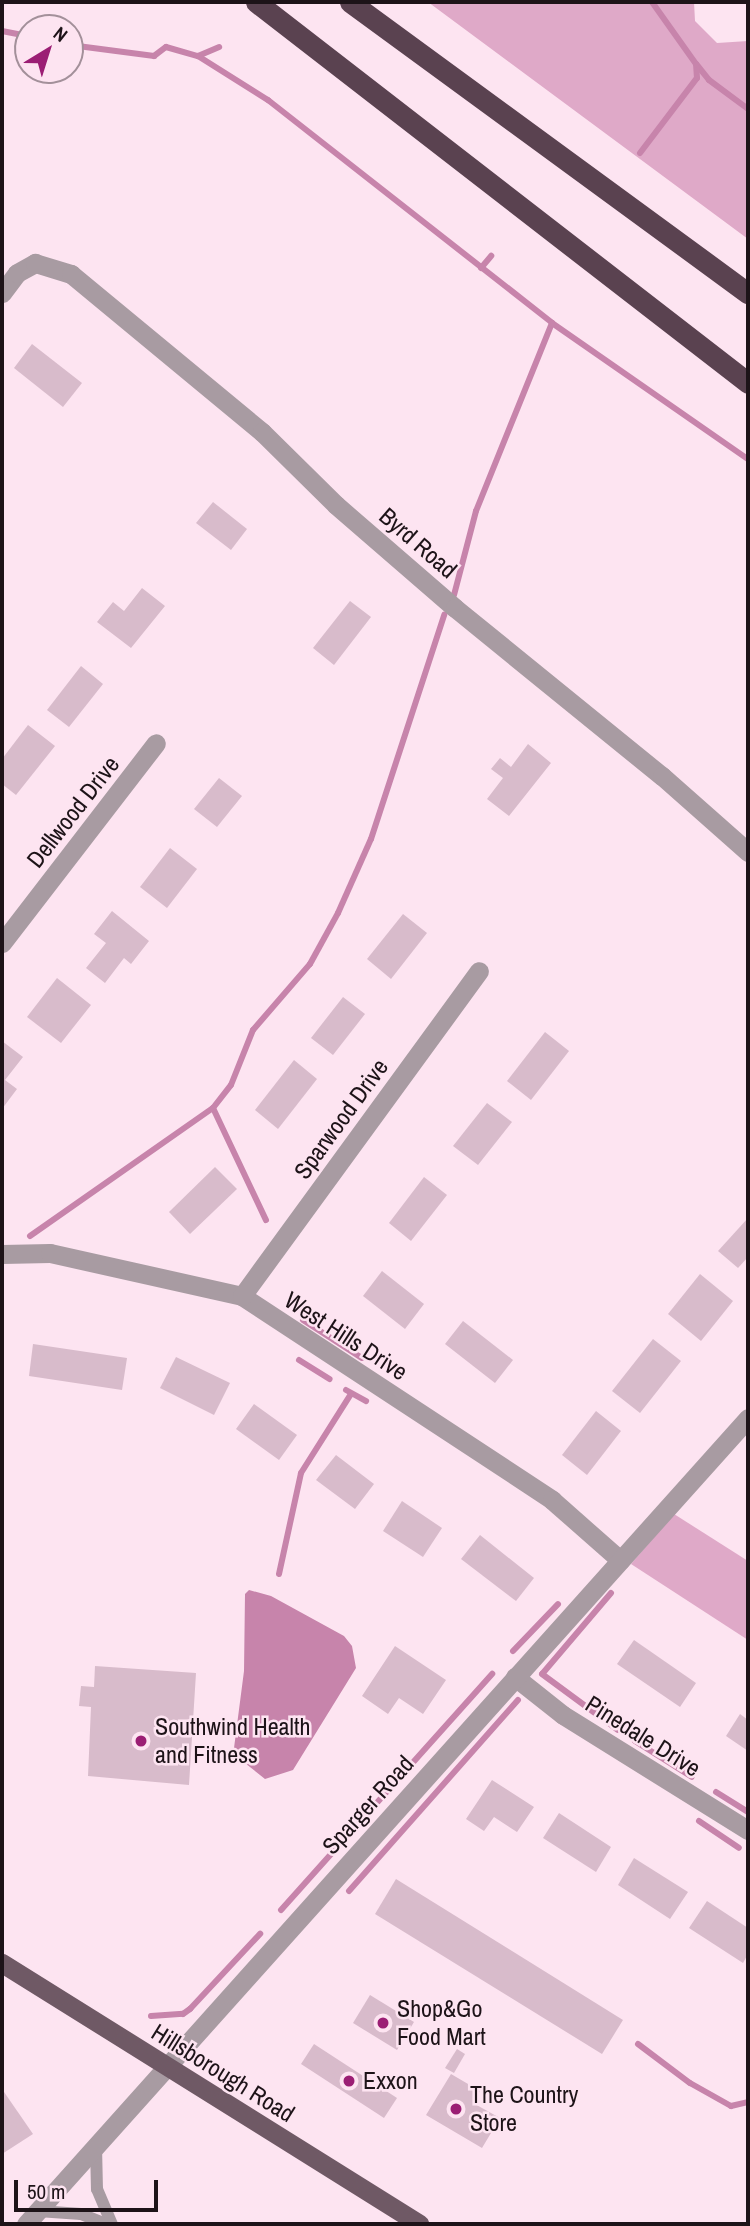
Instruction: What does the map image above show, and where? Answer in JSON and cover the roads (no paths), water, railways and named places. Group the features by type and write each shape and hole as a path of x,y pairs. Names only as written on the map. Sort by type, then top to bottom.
{"highway":[{"path":"256,2 748,383"},
{"path":"350,2 748,293"}],"main road":[{"name":"Hillsborough Road","path":"2,1963 419,2224"}],"street":[{"name":"Byrd Road","path":"2,293 27,265 59,267 145,331 424,580 748,852"},
{"name":"Dellwood Drive","path":"2,943 156,743"},
{"name":"Sparwood Drive","path":"242,1296 479,971"},
{"name":"West Hills Drive","path":"2,1254 50,1253 242,1296 552,1500 621,1560"},
{"name":"Sparger Road","path":"32,2218 748,1418"},
{"name":"Pinedale Drive","path":"515,1677 564,1715 748,1830"}],"lane":[{"path":"96,2146 97,2189 112,2224"},
{"path":"32,2218 80,2214 106,2224"}],"waterway":[{"path":"640,153 697,78 696,64 652,2"},
{"path":"2,31 14,33"},
{"path":"84,47 154,56 166,47 198,56 219,47"},
{"path":"198,56 268,100 552,323 748,459"},
{"path":"697,65 709,80 748,109"},
{"path":"481,268 491,256"},
{"path":"454,595 476,511 552,323"},
{"path":"30,1236 213,1108 231,1085 253,1030 310,964 338,913 371,839 444,615"},
{"path":"213,1108 266,1220"},
{"path":"303,1320 362,1358"},
{"path":"299,1360 329,1379"},
{"path":"346,1390 366,1401"},
{"path":"279,1574 301,1473 351,1394"},
{"path":"611,1593 542,1674 618,1730"},
{"path":"513,1651 558,1604"},
{"path":"281,1910 492,1674"},
{"path":"349,1891 518,1700"},
{"path":"635,1741 692,1777"},
{"path":"716,1792 748,1812"},
{"path":"699,1821 739,1848"},
{"path":"151,2016 183,2014 190,2009 260,1934"},
{"path":"638,2044 690,2083 731,2106 748,2102"}],"place":[{"name":"Southwind Health and Fitness","path":"141,1741"},
{"name":"Shop&Go Food Mart","path":"383,2023"},
{"name":"Exxon","path":"349,2081"},
{"name":"The Country Store","path":"456,2109"}]}
